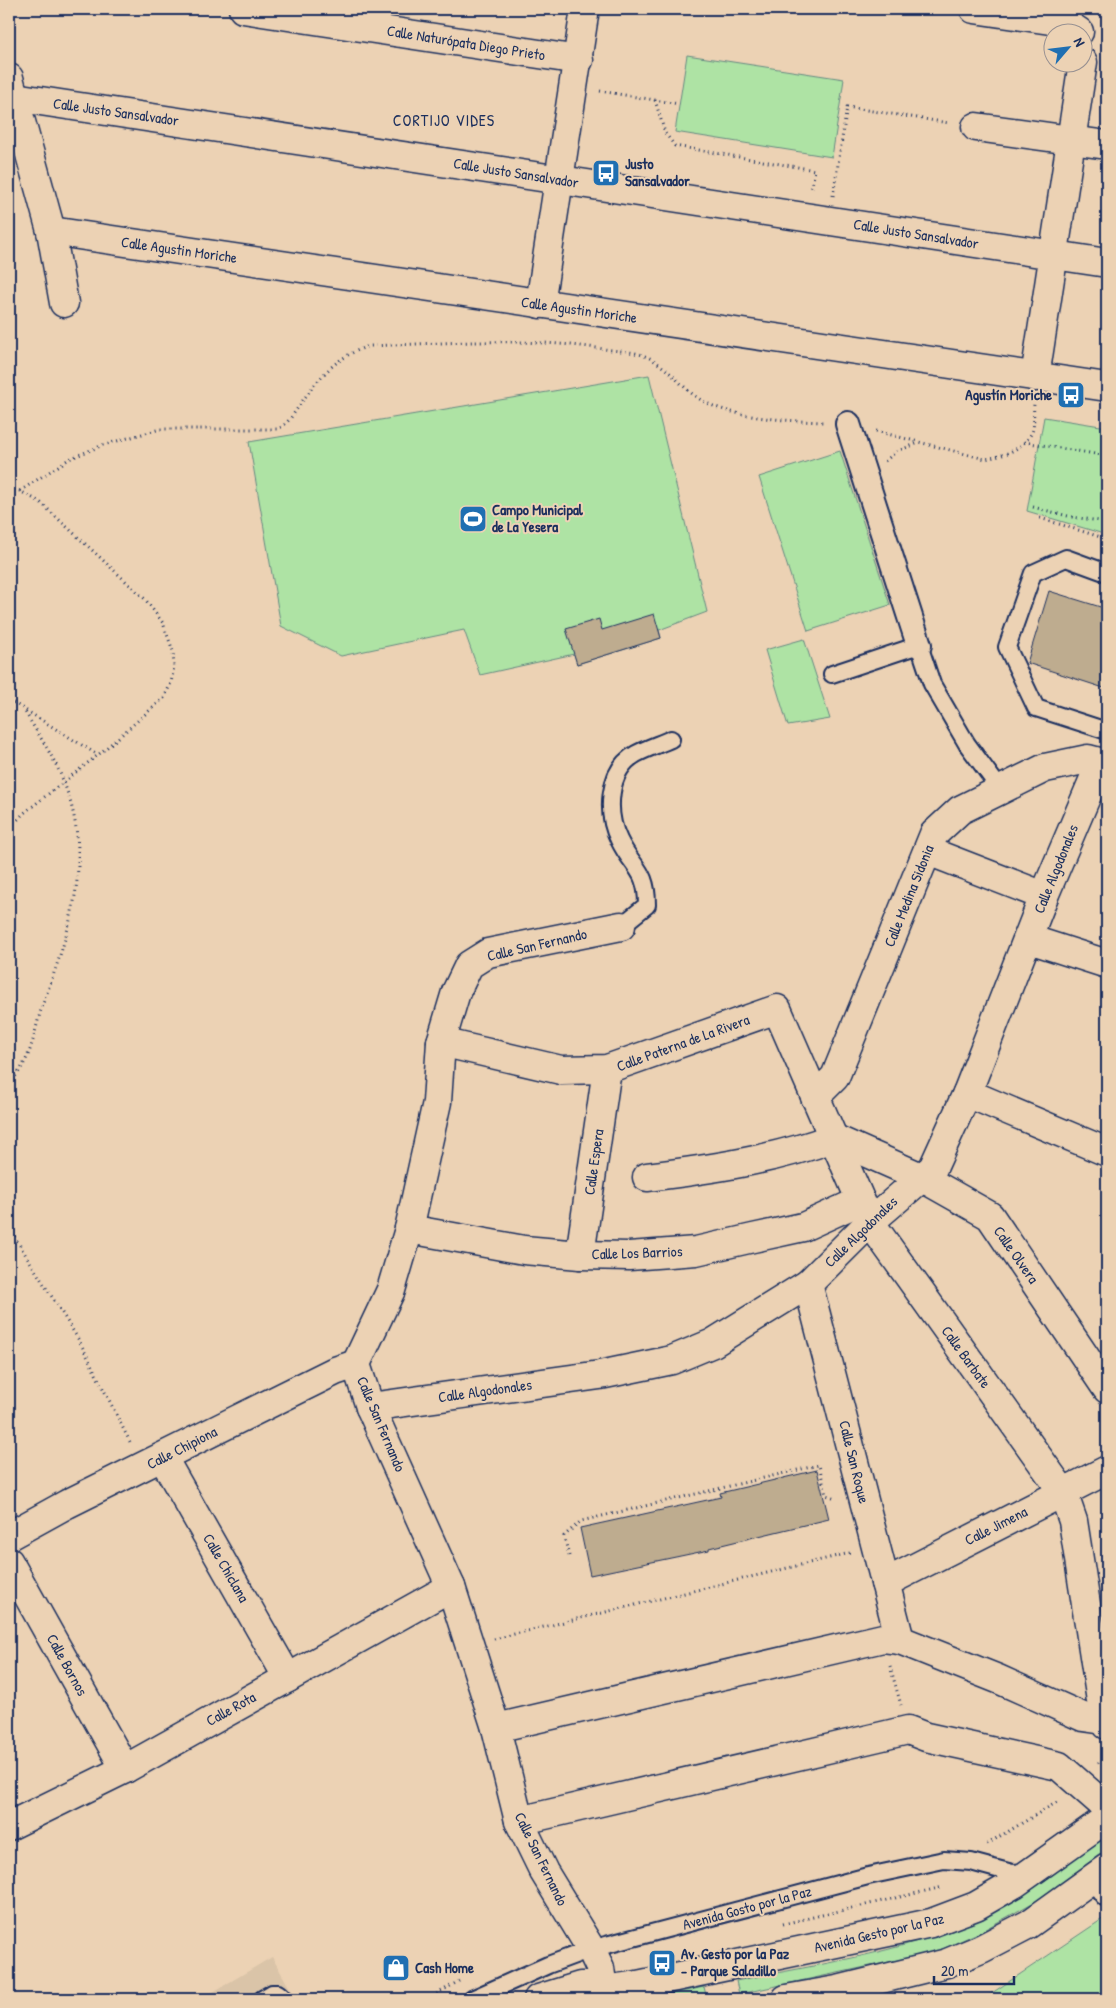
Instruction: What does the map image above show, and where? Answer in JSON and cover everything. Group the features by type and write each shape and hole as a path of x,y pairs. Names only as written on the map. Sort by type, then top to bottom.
{"street":[{"name":"Calle Naturópata Diego Prieto","path":"243,9 578,60"},
{"path":"540,304 561,180 585,9"},
{"path":"974,9 1064,22"},
{"path":"1035,377 1081,72"},
{"path":"11,87 51,231 64,303"},
{"name":"Calle Justo Sansalvador","path":"11,87 561,180 1107,263"},
{"path":"976,127 1107,145"},
{"name":"Calle Agustin Moriche","path":"51,231 1107,387"},
{"path":"848,424 918,645"},
{"name":"Calle Medina Sidonia","path":"815,1097 835,1077 934,834 960,810 1045,768 1088,759 1104,763"},
{"name":"Calle Algodonales","path":"370,1407 600,1375 672,1360 713,1343 808,1284 865,1212 933,1168 967,1093 1029,939 1044,896 1104,763"},
{"path":"928,850 1044,896"},
{"name":"Calle San Fernando","path":"608,1995 600,1968 591,1949 544,1872 519,1821 496,1728 451,1587 370,1407 356,1364 390,1290 409,1229 436,1102 440,1042 456,992 469,965 488,953 621,926"},
{"path":"1029,939 1107,964"},
{"name":"Calle Barbate","path":"777,1009 865,1212 1063,1492 1073,1521 1106,1723"},
{"name":"Calle Paterna de La Rivera","path":"440,1042 561,1070 607,1070 777,1009"},
{"name":"Calle Espera","path":"580,1256 607,1070"},
{"path":"967,1093 1107,1152"},
{"path":"647,1177 727,1167 804,1148 834,1138"},
{"name":"Calle Olvera","path":"834,1138 921,1177 990,1216 1107,1389"},
{"name":"Calle Los Barrios","path":"409,1229 524,1250 580,1256 629,1256 696,1250 865,1212"},
{"name":"Calle San Roque","path":"808,1284 886,1583 892,1639"},
{"name":"Calle Chipiona","path":"9,1536 67,1504 335,1371 356,1364"},
{"name":"Calle Chiclana","path":"152,1463 288,1678"},
{"name":"Calle Jimena","path":"886,1583 1107,1470"},
{"name":"Calle Bornos","path":"9,1562 125,1769"},
{"name":"Calle Rota","path":"9,1826 125,1769 451,1587"},
{"path":"496,1728 892,1639 998,1679 1083,1717 1106,1723"},
{"path":"519,1821 908,1730 926,1737 1059,1766 1107,1808"},
{"name":"Avenida Gesto por la Paz","path":"538,1999 580,1986 592,1986 608,1995 633,1986 931,1923 976,1906 1031,1872 1107,1818"},
{"path":"786,1999 837,1990 955,1960 1029,1924 1103,1880"}],"lane":[{"path":"1107,572 1066,558 1033,574 1006,646 1036,708 1107,731"},
{"path":"832,674 918,645 932,684 967,744 1000,790"},
{"path":"621,926 647,905 647,890 643,873 619,840 612,820 612,786 621,769 634,754 671,739"},
{"name":"Avenida Gosto por la Paz","path":"472,1999 548,1965 591,1949 868,1876 944,1860 970,1862 1012,1873 1031,1872"},
{"path":"262,1999 278,1993 285,1999"}],"path":[{"path":"575,86 680,104"},
{"path":"655,100 665,133 676,146 815,170 818,219"},
{"path":"818,219 847,107 976,127"},
{"path":"20,491 69,459 103,445 160,429 278,429 289,421 313,386 332,365 349,353 369,346 499,340 587,347 644,356 671,374 695,396 711,405 776,420 848,424 985,458 999,457 1012,451 1024,442 1032,431 1035,377"},
{"path":"867,482 878,467 897,451 920,442"},
{"path":"1024,442 1107,456"},
{"path":"9,489 20,491 40,502 145,599 163,623 173,651 174,668 171,683 164,698 98,755 24,813 9,829"},
{"path":"1033,507 1072,517 1107,522"},
{"path":"1040,518 1107,539"},
{"path":"9,700 98,755"},
{"path":"9,1084 30,1054 43,1004 60,962 73,911 80,862 77,820 64,782 24,710"},
{"path":"9,1228 152,1463"},
{"path":"569,1556 564,1536 580,1521 819,1465 826,1495 866,1508"},
{"path":"470,1646 876,1547"},
{"path":"892,1639 908,1730"}],"shaded area":[{"path":"272,1957 296,1999 201,1999"}],"green space":[{"path":"687,55 844,79 832,157 675,132"},
{"name":"Campo Municipal de La Yesera","path":"649,375 707,612 659,630 661,638 577,664 574,654 480,675 464,630 341,656 281,626 249,442"},
{"path":"1044,417 1107,427 1107,535 1027,511"},
{"path":"840,451 890,605 808,631 759,477"},
{"path":"804,639 830,719 788,726 765,650"},
{"path":"1107,1834 1107,1849 1036,1901 980,1932 936,1952 739,1994 736,1981 870,1954 935,1935 967,1923 1013,1901 1054,1874"},
{"path":"1107,1916 1107,1999 983,1999"},
{"path":"704,1987 707,1999 648,1999"}],"building":[{"path":"1049,591 1107,609 1107,689 1027,663"},
{"path":"654,614 661,638 577,664 566,629 599,619 602,630"},
{"path":"817,1470 829,1519 709,1548 709,1550 590,1575 580,1528 721,1497 720,1493"}],"place":[{"name":"Justo Sansalvador","path":"606,173"},
{"name":"Agustín Moriche","path":"1071,395"},
{"name":"Campo Municipal de La Yesera","path":"473,519"},
{"name":"Av. Gesto por la Paz - Parque Saladillo","path":"662,1963"},
{"name":"Cash Home","path":"396,1968"}],"district":[{"name":"CORTIJO VIDES","path":"444,120"}]}
